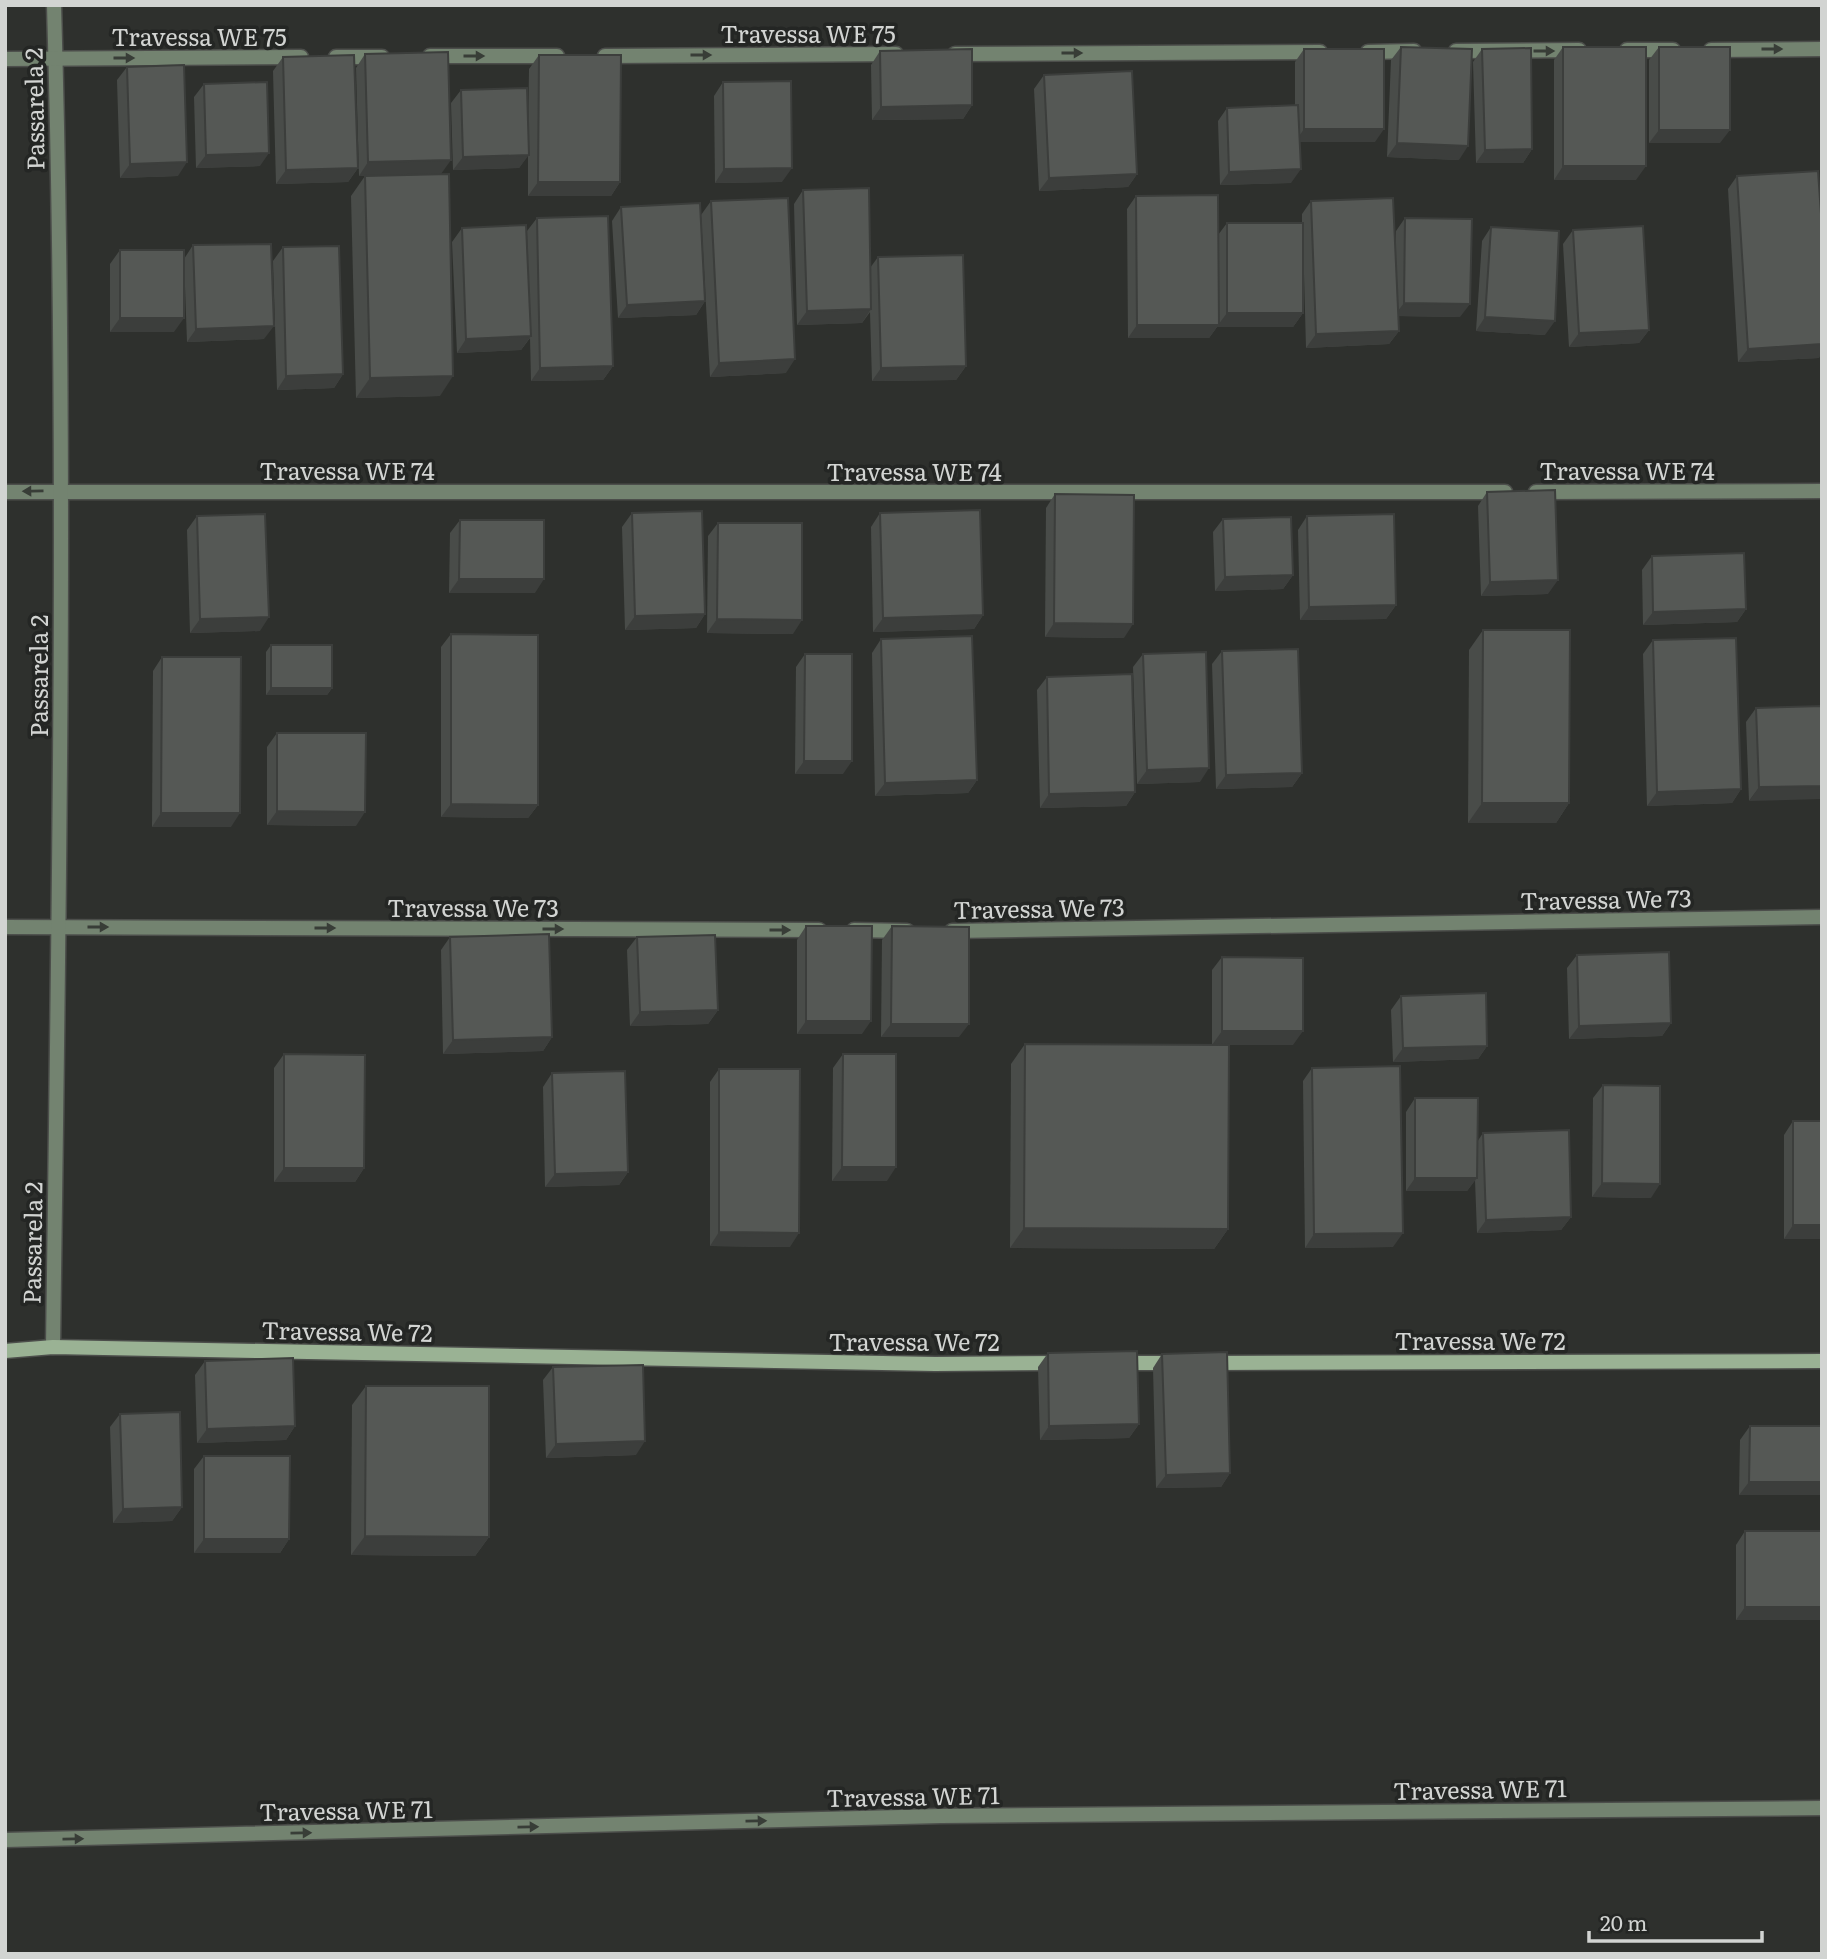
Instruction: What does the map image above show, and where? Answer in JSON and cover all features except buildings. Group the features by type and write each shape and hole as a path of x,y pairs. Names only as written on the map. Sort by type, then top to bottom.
{"main road":[{"name":"Travessa We 72","path":"5,1351 53,1347 921,1364 1069,1363"},
{"name":"Travessa We 72","path":"1111,1363 1822,1362"}],"street":[{"name":"Passarela 2","path":"53,1347 61,490 54,5"},
{"path":"934,54 1822,49"},
{"name":"Travessa WE 75","path":"418,57 906,54"},
{"name":"Travessa WE 75","path":"5,59 390,57"},
{"name":"Travessa WE 74","path":"5,492 1822,492"},
{"name":"Travessa We 73","path":"5,927 928,931 1822,917"},
{"name":"Travessa WE 71","path":"5,1840 941,1816 1822,1808"}]}
